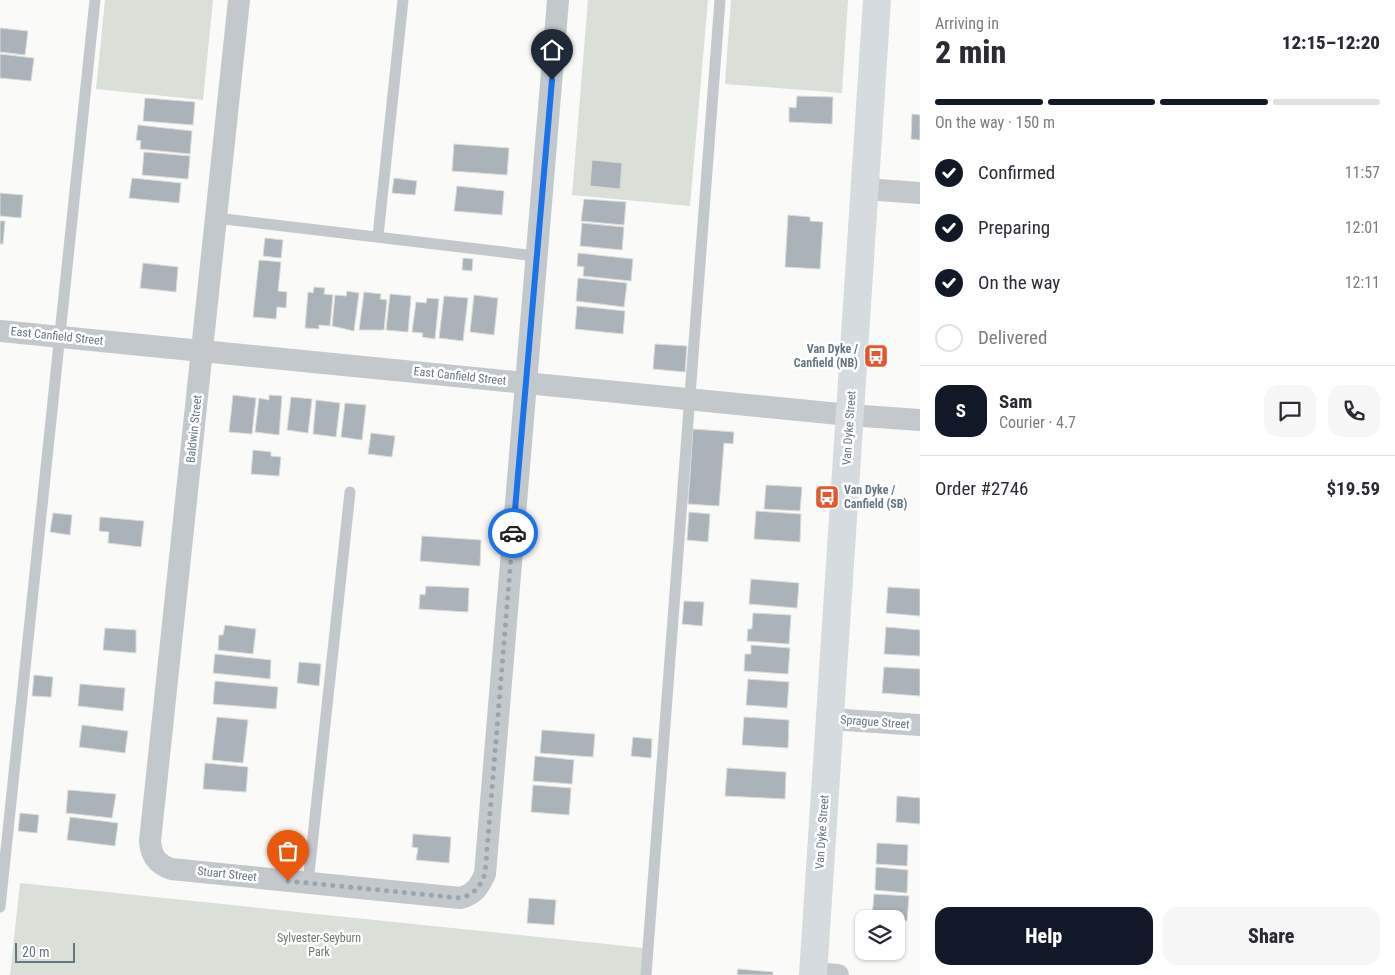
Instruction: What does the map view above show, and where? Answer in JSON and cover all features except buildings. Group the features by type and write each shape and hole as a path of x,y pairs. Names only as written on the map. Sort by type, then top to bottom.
{"main road":[{"name":"Van Dyke Street","path":"821,974 830,719 877,0"}],"street":[{"name":"Baldwin Street","path":"154,857 150,841 239,0"},
{"path":"526,383 558,0"},
{"path":"865,189 920,193"},
{"name":"East Canfield Street","path":"0,331 849,415 920,420"},
{"name":"Stuart Street","path":"154,857 158,863 171,869 460,898 470,895 480,888 485,874 526,383"},
{"name":"Sprague Street","path":"830,719 920,725"}],"lane":[{"path":"0,907 95,0"},
{"path":"378,236 403,0"},
{"path":"646,975 688,399 720,0"},
{"path":"216,218 536,256"},
{"path":"308,883 350,492"}],"green space":[{"path":"105,0 213,0 203,100 96,89"},
{"path":"588,0 708,0 690,206 572,195"},
{"path":"731,0 848,0 842,93 725,84"},
{"name":"Sylvester-Seyburn Park","path":"20,883 644,948 641,975 10,975"}],"way so far":[{"path":"288,881 460,898 470,895 480,888 485,874 513,533"}],"place":[{"name":"Van Dyke / Canfield (NB)","path":"876,356"},
{"name":"Van Dyke / Canfield (SB)","path":"827,497"}],"route":[{"path":"513,533 552,80"}]}
